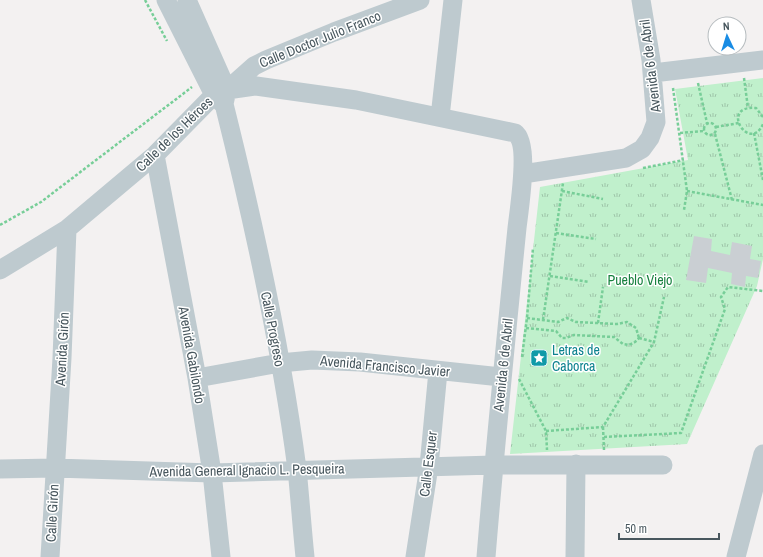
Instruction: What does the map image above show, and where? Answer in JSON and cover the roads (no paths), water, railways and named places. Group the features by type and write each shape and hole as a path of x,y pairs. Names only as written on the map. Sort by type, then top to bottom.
{"street":[{"path":"166,0 222,96"},
{"path":"187,0 222,96"},
{"name":"Calle Doctor Julio Franco","path":"222,96 254,66 266,60 334,32 420,0"},
{"path":"440,117 453,0"},
{"name":"Avenida 6 de Abril","path":"523,174 626,158 642,149 650,138 656,122 652,73 641,0"},
{"path":"652,73 763,60"},
{"name":"Calle de los Héroes","path":"0,270 66,229 155,155 222,96 256,86 356,100 518,135"},
{"name":"Calle Progreso","path":"222,96 250,210 280,363 297,470 305,557"},
{"name":"Avenida 6 de Abril","path":"486,557 494,465 510,378 523,174 520,139 518,135"},
{"name":"Avenida Gabilondo","path":"155,155 197,378 212,473 221,557"},
{"name":"Avenida Girón","path":"55,468 62,358 66,229"},
{"name":"Avenida Francisco Javier","path":"197,378 280,363 312,360 337,360 510,378"},
{"name":"Calle Esquer","path":"415,557 429,466 438,371"},
{"path":"736,557 763,454"},
{"name":"Avenida General Ignacio L. Pesqueira","path":"0,469 55,468 212,473 429,466 548,464 663,465"},
{"path":"575,557 576,464"},
{"name":"Calle Girón","path":"50,557 55,468"}],"place":[{"name":"Letras de Caborca","path":"539,358"}],"park label":[{"name":"Pueblo Viejo","path":"640,280"}]}
